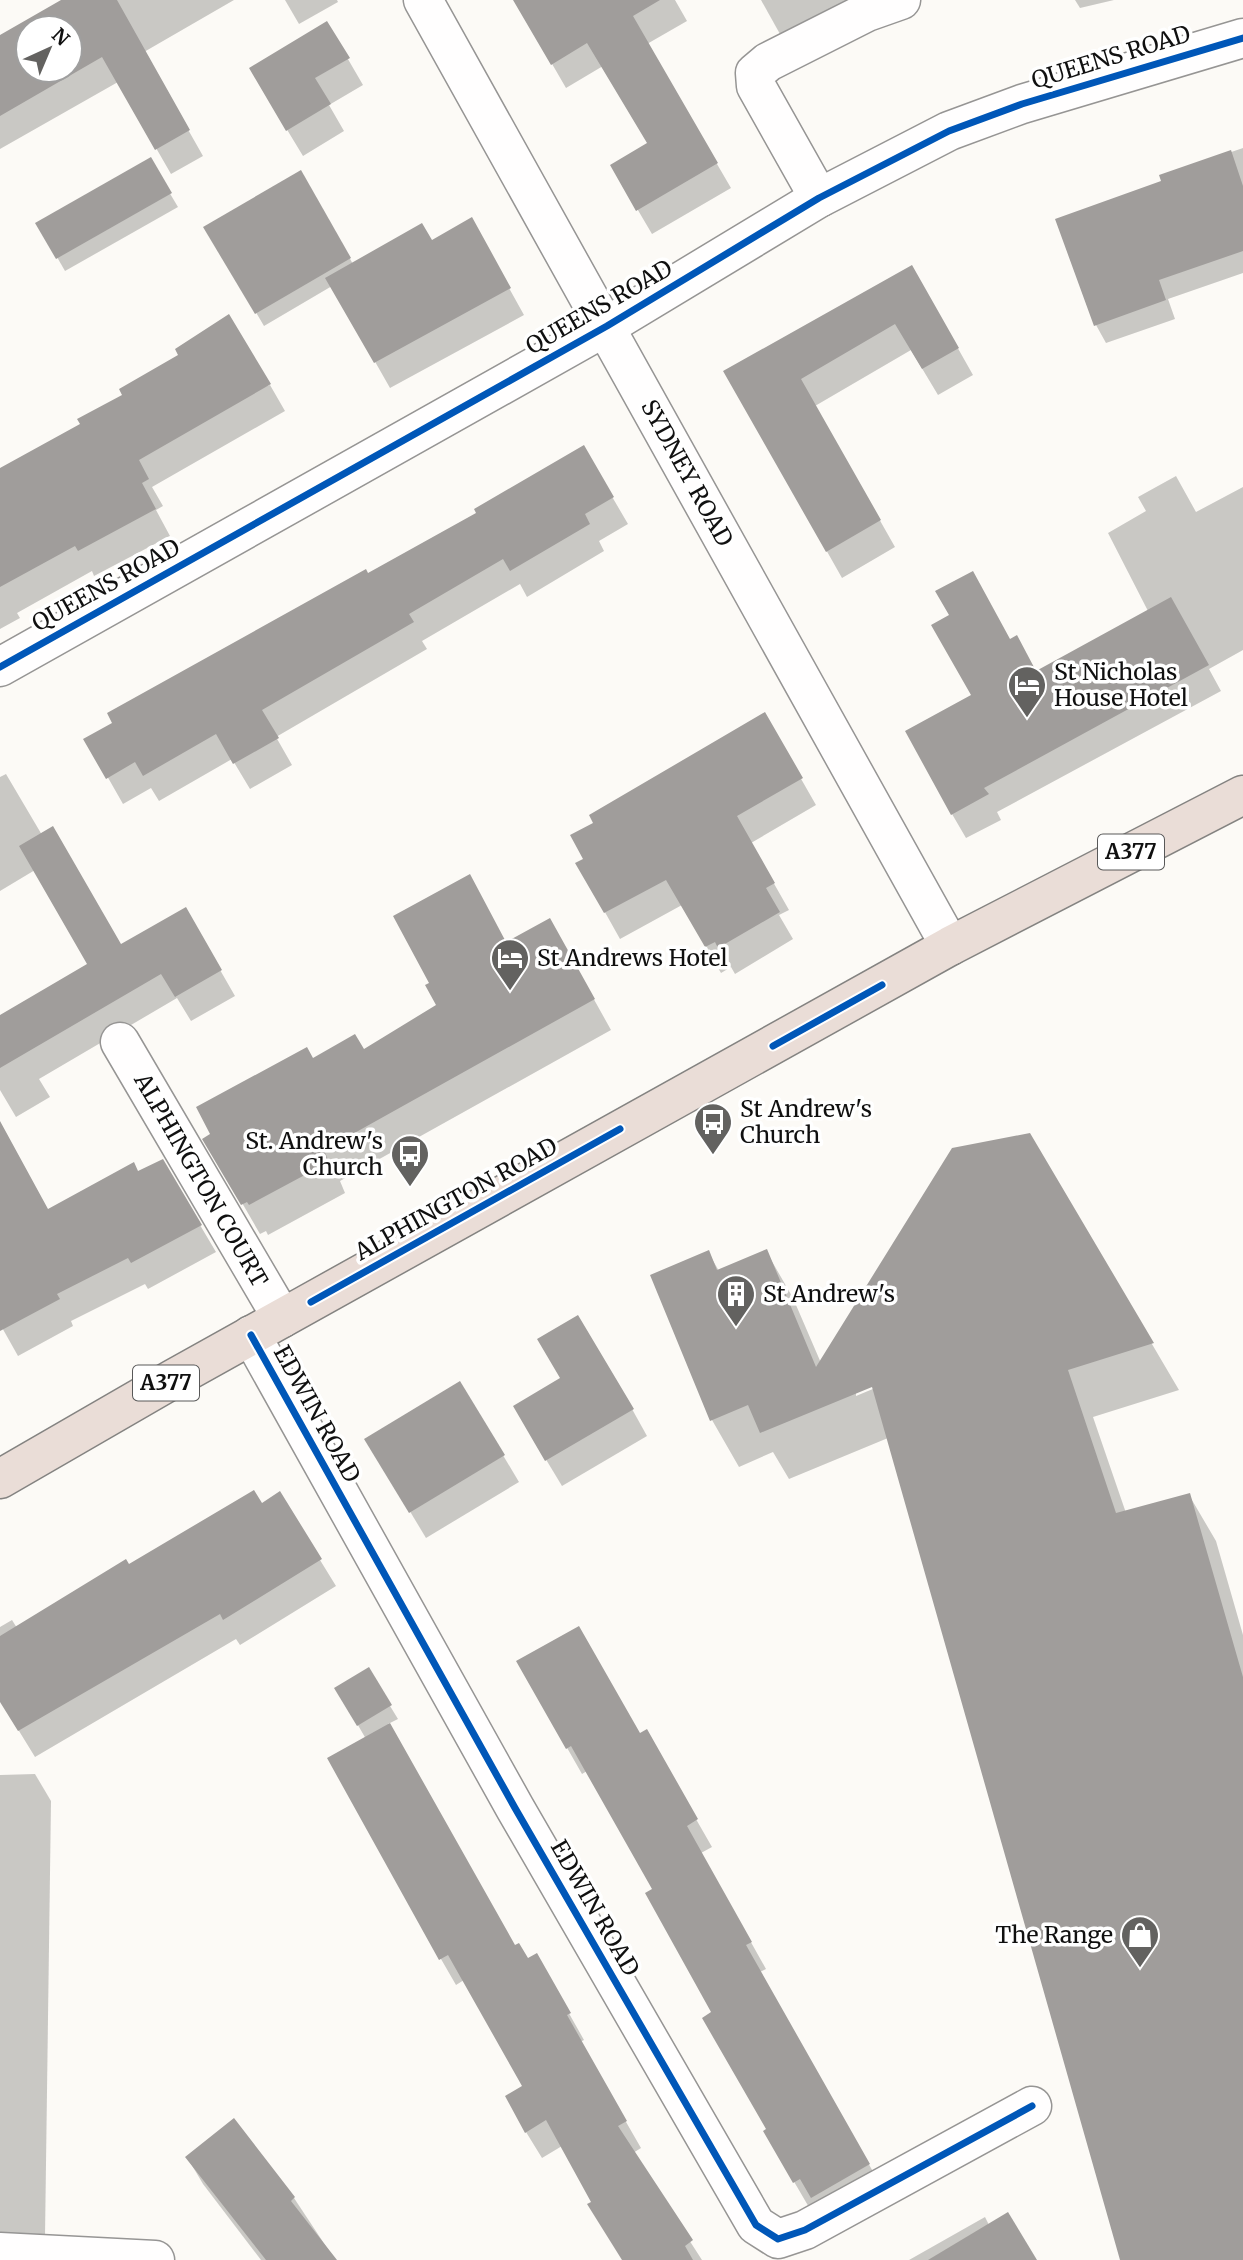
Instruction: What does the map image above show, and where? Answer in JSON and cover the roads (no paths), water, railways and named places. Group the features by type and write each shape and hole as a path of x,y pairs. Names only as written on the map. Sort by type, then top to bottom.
{"highway":[{"name":"ALPHINGTON ROAD","path":"0,1479 950,946 1243,795"}],"street":[{"name":"SYDNEY ROAD","path":"423,0 950,946"},
{"path":"819,198 756,86 755,73 768,62 867,12 901,0"},
{"name":"QUEENS ROAD","path":"0,667 607,326 819,198 949,131 998,113 1243,38"},
{"name":"ALPHINGTON COURT","path":"120,1042 267,1327"},
{"name":"EDWIN ROAD","path":"267,1327 515,1808 756,2225 778,2239 805,2230 1032,2106"},
{"path":"0,2252 155,2260"}],"place":[{"name":"St Nicholas House Hotel","path":"1027,719"},
{"name":"St Andrews Hotel","path":"510,992"},
{"name":"St Andrew's Church","path":"713,1156"},
{"name":"St. Andrew's Church","path":"410,1188"},
{"name":"St Andrew's","path":"736,1328"},
{"name":"The Range","path":"1140,1969"}]}
